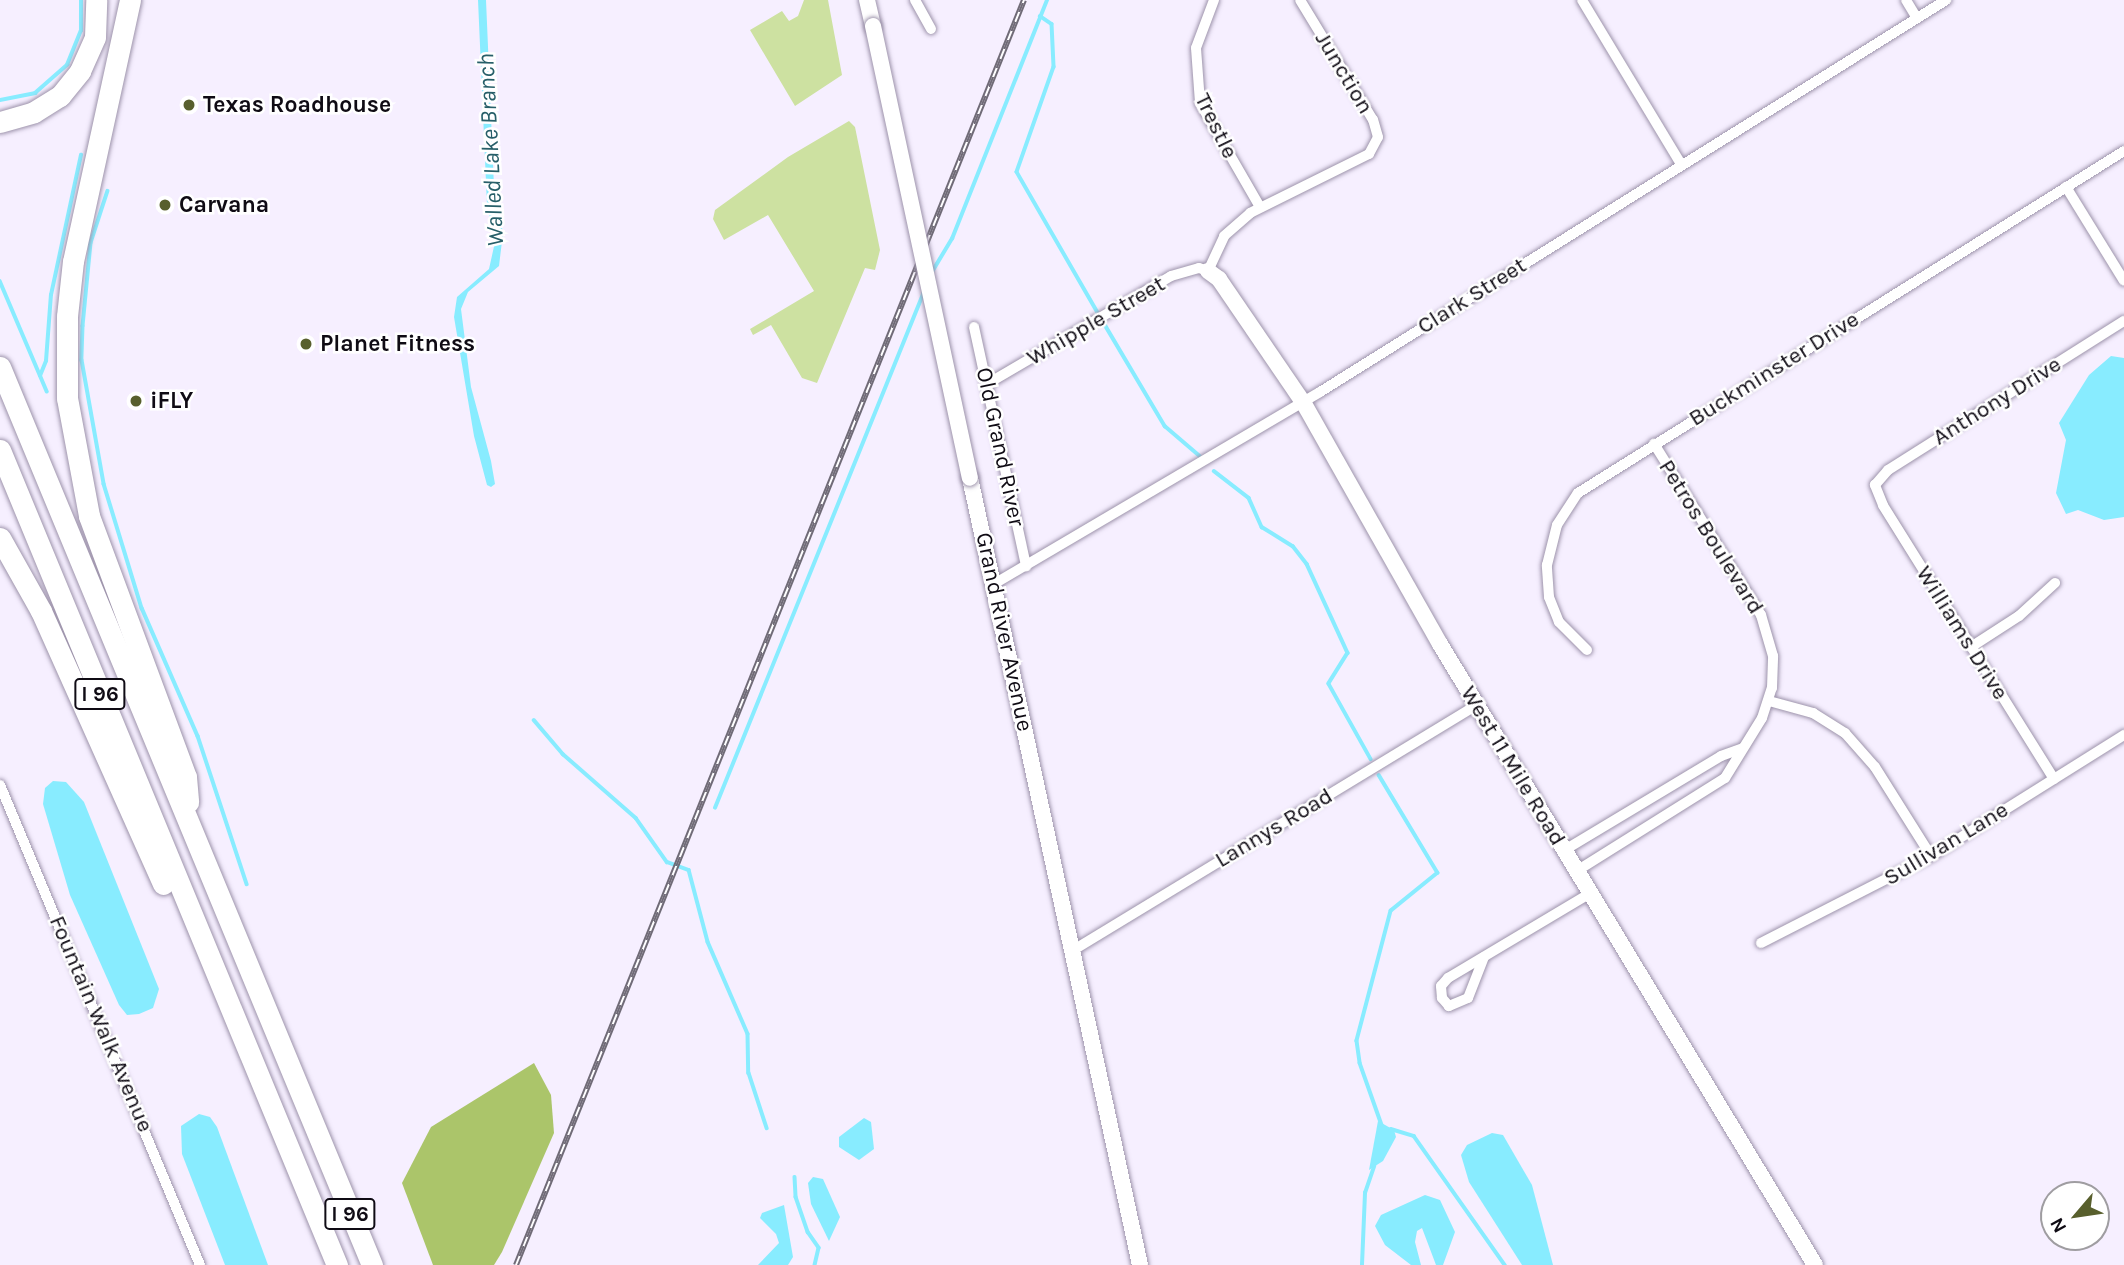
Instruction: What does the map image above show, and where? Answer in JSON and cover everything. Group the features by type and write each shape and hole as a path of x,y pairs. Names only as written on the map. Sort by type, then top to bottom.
{"highway":[{"path":"0,122 34,112 60,96 80,71 95,37 96,0"},
{"path":"130,0 73,261 66,316 67,398 89,516 186,777 189,821"},
{"name":"I 96","path":"0,367 372,1265"},
{"name":"I 96","path":"0,450 242,1041 337,1265"},
{"path":"0,538 41,611 216,1004 242,1041"}],"main road":[{"name":"Grand River Avenue","path":"867,0 1140,1265"},
{"name":"West 11 Mile Road","path":"1208,271 1219,279 1303,402 1563,851 1815,1265"}],"street":[{"path":"915,0 930,29"},
{"name":"Trestle","path":"1214,0 1196,48 1200,103 1260,207"},
{"name":"Junction","path":"1260,207 1312,185 1373,148 1378,137 1373,120 1300,0"},
{"path":"1581,0 1681,164"},
{"path":"1906,0 1917,18"},
{"name":"Clark Street","path":"994,584 1303,402 1946,0"},
{"name":"Buckminster Drive","path":"1587,650 1559,622 1549,597 1549,543 1578,493 2124,151"},
{"path":"2066,187 2124,281"},
{"path":"1208,271 1224,236 1260,207"},
{"name":"Whipple Street","path":"987,384 1171,276 1199,268 1208,271"},
{"name":"Anthony Drive","path":"1875,485 1888,470 2124,321"},
{"name":"Old Grand River","path":"974,327 1026,566"},
{"name":"Petros Boulevard","path":"1576,872 1725,778 1769,701 1773,656 1761,615 1654,444"},
{"name":"Williams Drive","path":"1875,485 2053,779"},
{"path":"1971,647 2019,616 2055,583"},
{"path":"1769,701 1813,713 1845,733 1875,766 1931,856"},
{"name":"Lannys Road","path":"1072,951 1477,705"},
{"name":"Sullivan Lane","path":"1761,943 1931,856 2124,735"},
{"path":"1563,851 1721,756 1743,748"},
{"name":"Fountain Walk Avenue","path":"0,785 200,1265"},
{"path":"1648,800 1660,821"},
{"path":"1484,957 1468,998 1449,1006 1442,998 1441,986 1484,957 1590,894"}],"green space":[{"path":"804,0 828,0 842,75 795,106 750,30 782,11 789,21 798,16"},
{"path":"849,121 855,127 880,250 875,270 865,268 817,383 802,378 771,325 753,335 750,329 814,291 768,215 724,240 713,219 715,210 788,157"},
{"path":"534,1063 551,1095 554,1133 502,1252 494,1265 433,1265 402,1183 431,1127"}],"water":[{"path":"478,0 486,0 494,187 503,233 499,266 468,292 461,309 471,387 495,484 491,487 487,485 474,436 454,317 457,297 489,269 495,242 487,205"},
{"path":"2111,356 2124,358 2124,517 2104,520 2078,510 2066,514 2056,493 2066,440 2059,423 2089,375"},
{"path":"53,781 66,782 84,802 159,989 153,1008 139,1014 127,1015 119,1005 70,895 43,804 45,788"},
{"path":"199,1114 210,1117 217,1127 268,1265 225,1265 182,1154 181,1126"},
{"path":"864,1118 871,1122 874,1149 859,1160 839,1147 839,1137"},
{"path":"1378,1121 1394,1130 1396,1137 1383,1161 1369,1170"},
{"path":"1492,1133 1503,1135 1532,1185 1553,1265 1522,1265 1469,1182 1461,1155 1467,1145"},
{"path":"813,1177 823,1179 840,1217 829,1241 811,1204 808,1183"},
{"path":"1425,1195 1440,1200 1455,1232 1443,1265 1436,1265 1422,1228 1417,1231 1415,1242 1421,1265 1411,1265 1385,1245 1375,1226 1381,1215"},
{"path":"784,1205 793,1257 788,1265 758,1265 779,1243 776,1234 760,1218 762,1213"}],"waterway":[{"path":"0,100 35,93 67,65 81,31 81,0"},
{"path":"932,272 952,239 1047,0"},
{"path":"1040,16 1052,24 1054,67 1017,172 1098,313"},
{"path":"40,376 46,361 51,295 81,155"},
{"path":"108,191 91,243 82,360 104,484 142,608 198,736 247,884"},
{"path":"0,281 47,391"},
{"path":"715,808 924,292"},
{"path":"1104,323 1165,426 1200,456"},
{"path":"1214,471 1249,498 1262,527 1293,546 1307,564 1348,653 1329,684 1371,759"},
{"name":"Walled Lake Branch","path":"534,720 563,754 636,818 667,862 689,870 708,942 748,1034 749,1073 767,1128"},
{"path":"1379,775 1438,873 1391,911 1357,1041 1360,1063 1382,1125"},
{"path":"1391,1129 1414,1136 1505,1265"},
{"path":"1362,1265 1365,1193 1374,1167"},
{"name":"Walled Lake Branch","path":"795,1177 796,1197 808,1232 819,1248 815,1265"}],"railway":[{"path":"516,1265 1024,0"}],"place":[{"name":"Texas Roadhouse","path":"189,105"},
{"name":"Carvana","path":"165,205"},
{"name":"Planet Fitness","path":"306,344"},
{"name":"iFLY","path":"136,401"}]}
